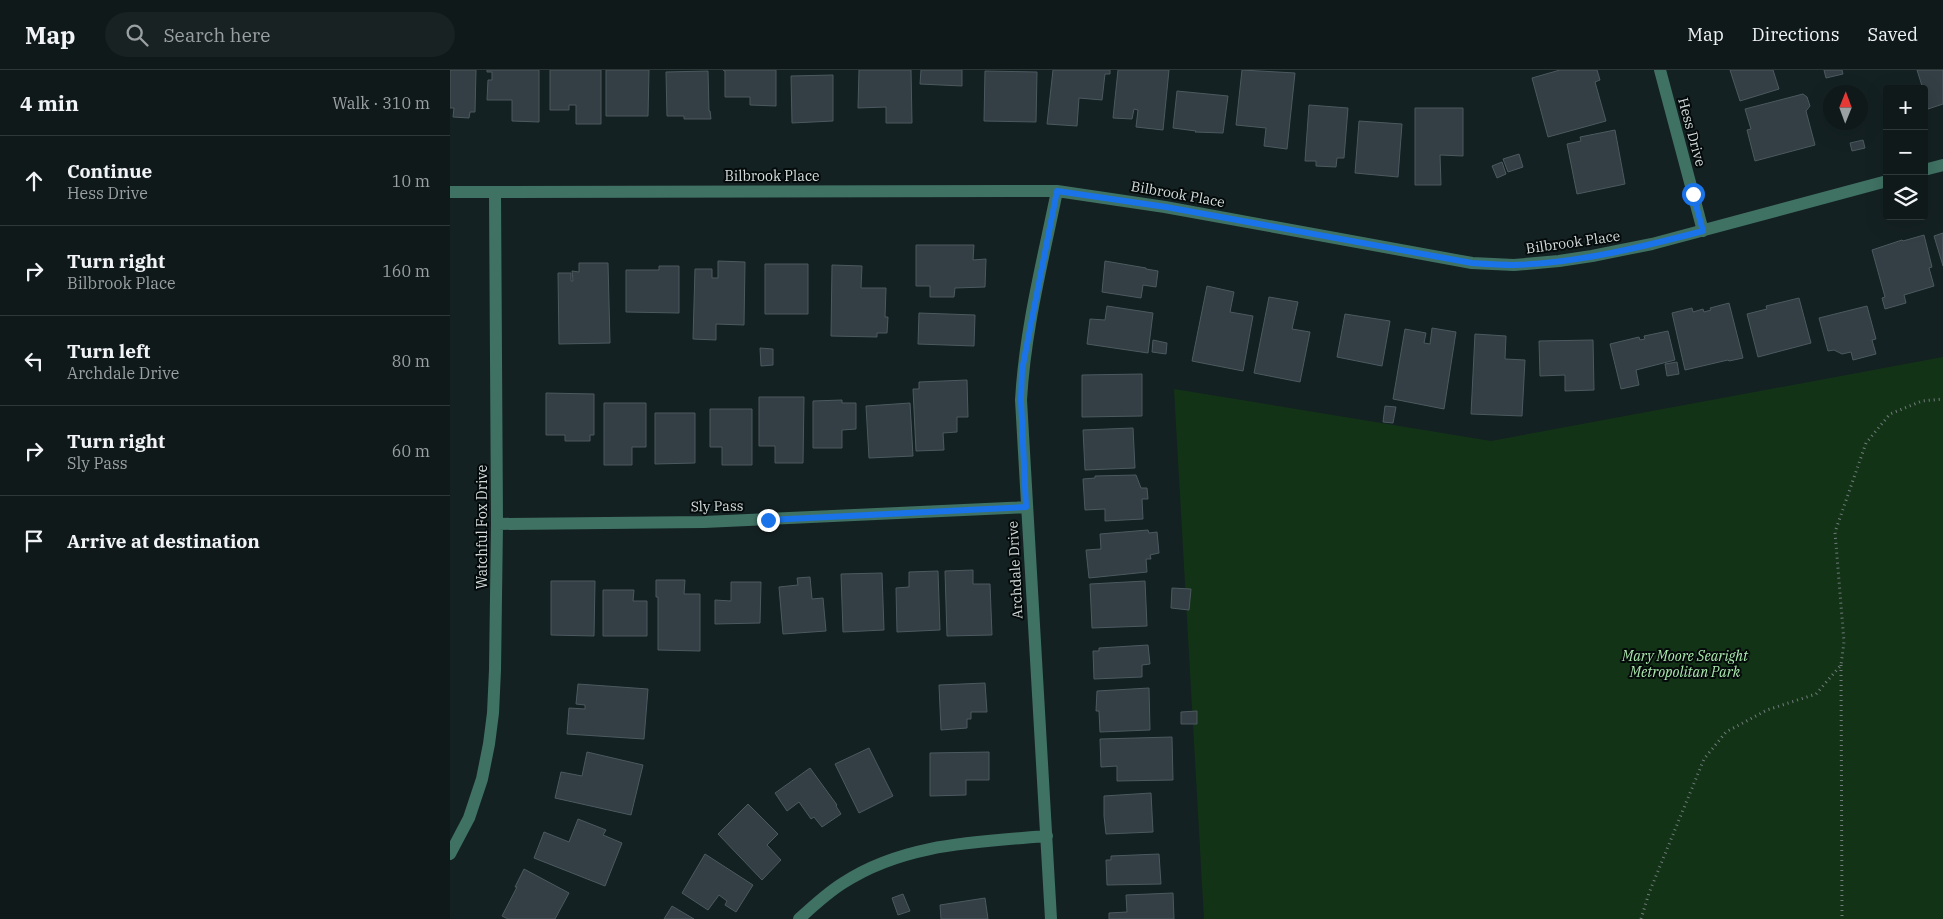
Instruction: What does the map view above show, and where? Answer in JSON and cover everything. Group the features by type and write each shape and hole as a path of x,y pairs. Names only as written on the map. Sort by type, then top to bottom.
{"street":[{"name":"Hess Drive","path":"1660,70 1703,231"},
{"path":"1928,169 1943,165"},
{"name":"Bilbrook Place","path":"450,192 1057,191 1166,207 1472,263 1514,265 1559,261 1652,244 1883,182"},
{"name":"Archdale Drive","path":"1051,919 1021,400 1022,370 1057,191"},
{"name":"Watchful Fox Drive","path":"450,854 469,818 482,779 489,744 495,670 497,524 495,193"},
{"name":"Sly Pass","path":"497,524 713,522 1026,507"},
{"path":"799,919 843,882 872,867 907,853 953,844 1047,836"}],"path":[{"path":"1842,919 1840,665 1844,642 1835,532 1866,443 1890,414 1922,401 1943,400"},
{"path":"1641,919 1649,893 1704,759 1726,732 1767,710 1816,694 1840,665"}],"green space":[{"name":"Mary Moore Searight Metropolitan Park","path":"1943,357 1943,919 1204,919 1174,389 1491,441"}],"building":[{"path":"450,70 476,70 475,112 470,112 469,118 453,117 454,108 450,108"},
{"path":"487,70 539,70 539,122 512,121 512,100 487,100 488,80 492,80 492,72 487,72"},
{"path":"550,70 601,70 601,124 576,124 576,105 569,105 569,110 550,110"},
{"path":"606,70 649,70 648,116 606,116"},
{"path":"723,70 776,70 776,106 750,105 750,97 725,97 725,71"},
{"path":"859,70 911,70 912,123 886,123 886,107 858,108"},
{"path":"921,70 962,70 962,86 920,84"},
{"path":"1053,70 1110,70 1110,74 1105,74 1102,100 1079,98 1077,126 1047,124"},
{"path":"1118,70 1169,70 1163,130 1136,127 1138,110 1134,109 1132,119 1113,118"},
{"path":"1242,70 1295,73 1287,149 1264,146 1266,128 1236,125"},
{"path":"1560,70 1597,70 1600,80 1595,82 1606,121 1548,137 1532,78"},
{"path":"1730,70 1773,70 1779,89 1740,101"},
{"path":"1824,70 1842,70 1843,74 1826,78"},
{"path":"1917,70 1943,70 1943,104 1928,109 1928,85 1922,85"},
{"path":"708,71 711,119 684,119 684,116 667,116 666,72"},
{"path":"985,71 1037,72 1036,122 984,121"},
{"path":"833,75 833,121 792,123 791,76"},
{"path":"1177,91 1228,96 1223,133 1195,132 1173,128"},
{"path":"1803,94 1807,97 1810,106 1806,111 1815,145 1755,161 1747,130 1751,129 1745,109"},
{"path":"1309,105 1348,108 1344,158 1337,158 1336,167 1316,166 1316,161 1305,161"},
{"path":"1415,108 1463,108 1463,156 1440,155 1441,185 1415,185"},
{"path":"1359,121 1402,124 1398,177 1355,173"},
{"path":"1615,130 1625,184 1577,194 1567,144 1581,141 1580,137"},
{"path":"1863,140 1865,148 1852,151 1850,143"},
{"path":"1519,154 1523,167 1508,172 1503,159"},
{"path":"1502,162 1506,174 1497,178 1492,166"},
{"path":"1943,233 1943,266 1934,236"},
{"path":"1924,235 1932,267 1929,268 1934,286 1904,295 1906,303 1885,309 1882,298 1885,297 1872,250"},
{"path":"916,245 974,245 973,260 986,259 985,287 955,288 954,297 930,297 930,286 916,286"},
{"path":"718,261 745,262 744,325 716,324 716,340 693,339 695,269 712,269 712,278 718,278"},
{"path":"1105,261 1158,271 1156,287 1143,285 1141,298 1102,292"},
{"path":"579,263 608,263 610,343 559,344 558,273 571,273 571,281 573,281 572,271 579,272"},
{"path":"765,264 808,264 808,314 765,314"},
{"path":"832,265 862,266 861,288 886,288 885,317 888,317 887,333 877,333 877,337 831,336"},
{"path":"659,266 679,266 679,313 626,312 626,270 659,270"},
{"path":"1207,286 1234,292 1230,312 1253,316 1243,371 1192,361"},
{"path":"1269,297 1298,302 1292,329 1310,332 1300,382 1254,373"},
{"path":"1799,298 1811,343 1758,357 1747,314 1767,309 1766,306"},
{"path":"1729,303 1743,358 1685,370 1672,313 1692,308 1693,312 1703,309 1704,312 1711,310 1710,308"},
{"path":"1107,306 1153,313 1148,353 1087,344 1090,319 1105,320"},
{"path":"1867,306 1876,339 1872,340 1876,354 1853,360 1851,352 1842,354 1834,350 1828,351 1819,318"},
{"path":"919,313 975,315 974,346 918,344"},
{"path":"1345,314 1390,321 1382,366 1337,357"},
{"path":"1432,328 1456,332 1444,409 1393,399 1405,329 1426,333 1424,343 1430,344"},
{"path":"1668,331 1675,360 1636,370 1639,385 1621,389 1610,344 1639,337 1640,340 1645,339 1644,336"},
{"path":"1475,334 1506,336 1505,359 1525,360 1522,416 1471,414"},
{"path":"1153,340 1167,343 1166,354 1152,352"},
{"path":"1593,340 1594,390 1565,391 1565,375 1540,376 1539,341"},
{"path":"760,348 773,349 773,365 761,366"},
{"path":"1677,362 1679,374 1667,376 1665,364"},
{"path":"1142,374 1142,416 1082,417 1082,375"},
{"path":"967,380 968,417 957,417 957,432 943,433 944,450 916,451 913,389 919,389 919,382"},
{"path":"546,393 594,394 594,435 590,435 590,441 565,441 565,435 546,435"},
{"path":"759,397 804,397 803,463 775,463 775,446 759,446"},
{"path":"842,400 842,403 856,403 856,429 842,430 842,448 813,448 813,401"},
{"path":"604,403 646,403 646,447 632,447 632,465 604,465"},
{"path":"910,403 913,456 869,458 866,406"},
{"path":"1385,406 1396,407 1393,423 1383,422"},
{"path":"710,409 752,409 752,465 722,465 722,447 710,447"},
{"path":"655,413 695,413 695,463 655,464"},
{"path":"1133,428 1135,468 1085,470 1083,430"},
{"path":"1136,475 1141,488 1147,488 1148,499 1142,499 1143,519 1105,521 1105,509 1085,510 1083,479 1095,478 1095,476"},
{"path":"1148,530 1149,533 1157,532 1159,553 1150,555 1151,559 1146,559 1147,572 1089,578 1086,550 1101,549 1100,534"},
{"path":"973,570 973,584 990,584 992,635 947,636 945,571"},
{"path":"938,571 940,630 897,632 896,588 909,587 909,572"},
{"path":"882,573 884,630 843,632 841,574"},
{"path":"810,577 812,599 823,598 826,631 783,634 779,587 798,585 797,578"},
{"path":"656,580 685,580 684,594 700,594 700,651 658,650 658,597 656,597"},
{"path":"551,581 595,581 594,636 551,635"},
{"path":"1145,581 1147,626 1092,628 1090,584"},
{"path":"731,582 761,582 760,623 715,624 715,600 731,601"},
{"path":"1172,588 1191,589 1189,610 1171,608"},
{"path":"603,590 634,590 633,601 647,601 647,636 603,636"},
{"path":"1148,645 1150,664 1142,665 1142,677 1094,679 1093,651 1099,651 1099,648"},
{"path":"985,683 987,712 971,712 971,719 967,719 967,728 941,730 939,685"},
{"path":"578,684 648,689 644,739 567,734 569,708 585,709 585,705 576,704"},
{"path":"1149,688 1150,730 1100,732 1099,711 1096,711 1097,691"},
{"path":"1197,711 1197,724 1181,724 1181,712"},
{"path":"1172,737 1173,780 1117,781 1117,766 1101,767 1100,739"},
{"path":"869,748 893,796 859,813 835,764"},
{"path":"587,752 643,765 631,815 555,798 561,772 582,776"},
{"path":"989,752 989,780 966,780 966,795 930,796 930,753"},
{"path":"810,768 837,805 841,814 822,827 814,817 811,819 799,802 787,811 775,793"},
{"path":"1151,793 1153,832 1106,834 1104,796"},
{"path":"748,804 778,834 767,845 781,860 762,880 718,834"},
{"path":"578,819 606,830 603,835 622,843 605,886 534,858 544,832 569,842"},
{"path":"705,854 753,885 736,912 725,905 727,901 719,895 708,910 682,893"},
{"path":"1159,854 1161,884 1107,885 1106,860 1111,860 1111,856"},
{"path":"524,869 569,893 555,919 508,919 502,916"},
{"path":"1173,893 1174,919 1109,919 1109,913 1127,912 1126,895"},
{"path":"903,894 910,911 898,915 892,898"},
{"path":"985,898 988,919 941,919 940,905"},
{"path":"672,906 694,919 664,919"}],"route":[{"path":"768,520 1026,507 1021,400 1022,370 1032,311 1057,191 1166,207 1472,263 1514,265 1592,256 1703,231 1693,194"}]}
